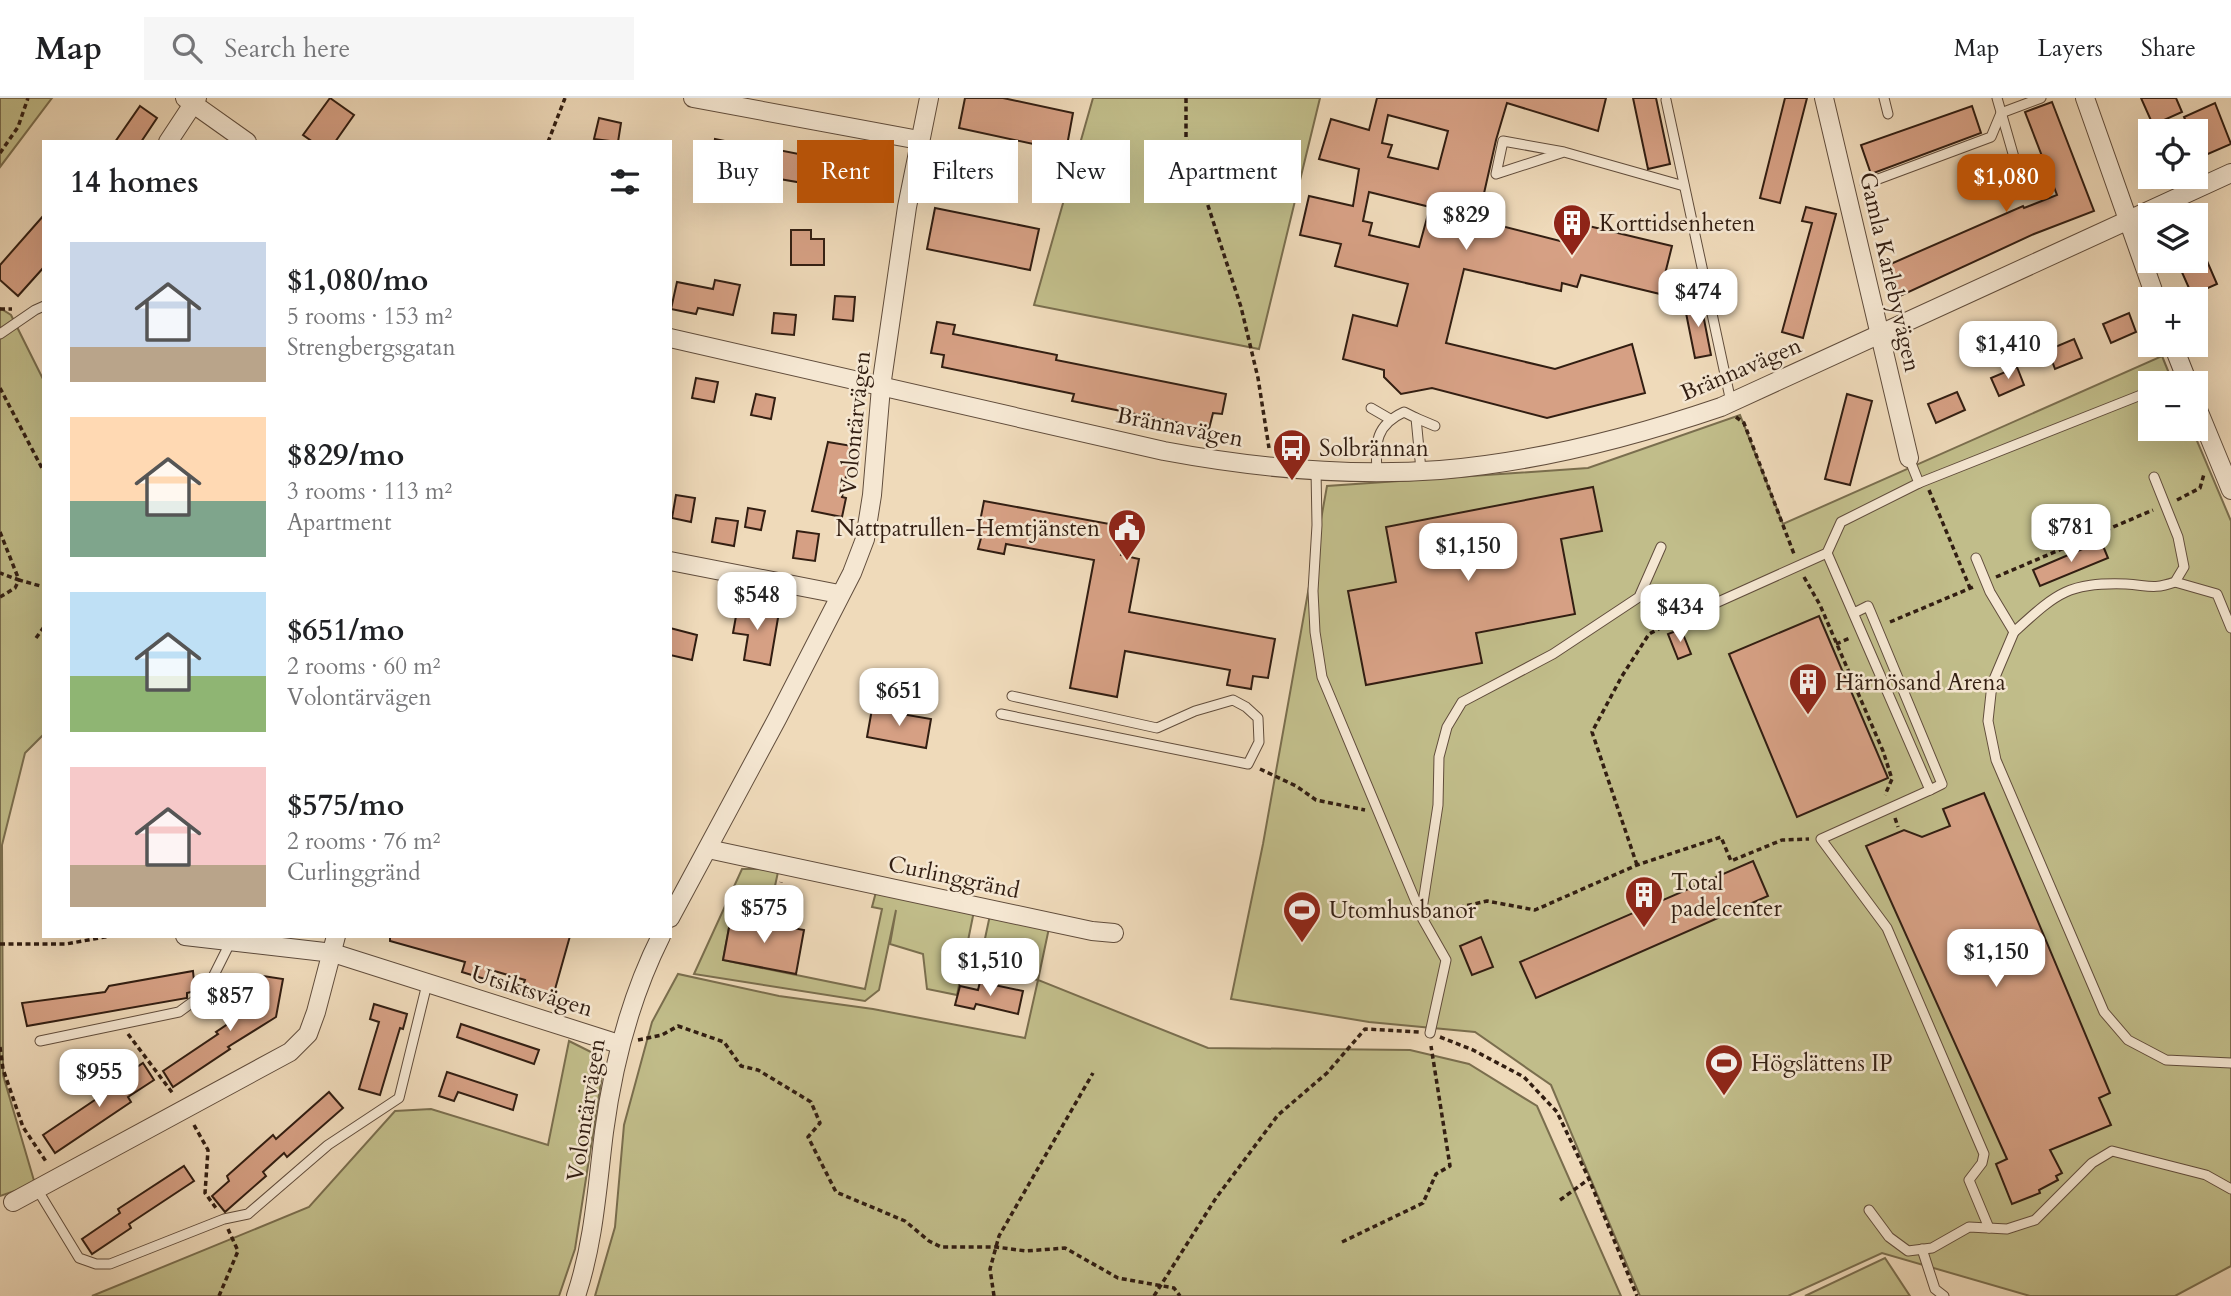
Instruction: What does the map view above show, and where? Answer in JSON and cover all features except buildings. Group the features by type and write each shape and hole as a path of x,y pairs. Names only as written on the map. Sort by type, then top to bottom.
{"street":[{"path":"693,98 919,140"},
{"name":"Volontärvägen","path":"919,140 929,98"},
{"name":"Gamla Karlebyvägen","path":"1824,98 1909,458"},
{"path":"2085,98 2151,287"},
{"path":"169,140 192,100 244,140"},
{"name":"Brännavägen","path":"672,338 1164,452 1222,462 1317,471 1377,471 1421,470 1511,461 1586,447 1676,422 1731,402 2231,173"},
{"name":"Volontärvägen","path":"672,914 777,719 852,573 865,539 872,495 881,387 909,203"},
{"path":"2208,434 2231,490"},
{"path":"672,561 839,594"},
{"name":"Curlinggränd","path":"708,849 1092,931 1114,933"},
{"name":"Utsiktsvägen","path":"203,938 334,944 427,984 619,1044"},
{"name":"Volontärvägen","path":"576,1296 586,1267 596,1211 604,1130 619,1044 659,938"},
{"path":"13,1202 290,1052 307,1034 334,944"}],"lane":[{"path":"1884,98 1888,114"},
{"path":"1997,98 2024,192"},
{"path":"1865,184 1991,137 2001,113 2041,98"},
{"path":"1666,100 1731,402"},
{"path":"1564,152 1496,174 1503,141 1564,152 1684,186"},
{"path":"0,334 42,307"},
{"path":"1678,620 1827,552 1841,522 1919,483 2138,396"},
{"path":"1371,408 1390,419"},
{"path":"1377,471 1379,433 1390,419 1404,412 1435,426"},
{"path":"1416,418 1421,470"},
{"path":"1909,458 1919,483"},
{"path":"1317,471 1313,592 1315,632 1322,677 1421,916 1446,960 1430,1033"},
{"path":"2154,477 2178,537 2184,568 2175,582"},
{"path":"1421,916 1438,805 1439,757 1447,727 1462,702 1553,654 1639,597 1661,547"},
{"path":"1827,552 1930,790"},
{"path":"1976,558 2014,632"},
{"path":"2231,628 2217,594 2175,582 2159,588 2096,583 2061,592 2014,632 1992,684 1988,721 1996,760 2104,1012 2128,1040 2166,1060 2231,1063"},
{"path":"1854,613 1868,606 1942,784 1821,839 1892,940 1984,1154 1982,1163 1969,1180 1989,1228"},
{"path":"1001,714 1248,764 1259,742 1258,718 1233,700 1195,711 1157,728 1012,696"},
{"path":"1385,859 1395,855"},
{"path":"40,1041 179,1012 205,993 231,941"},
{"path":"37,1189 79,1258 96,1264 110,1264 224,1219 248,1214 328,1145 399,1098 427,984"},
{"path":"1869,1210 1889,1237 1908,1251 1932,1248 1969,1227 2007,1229 2035,1220 2092,1163 2112,1152 2206,1175 2231,1189"},
{"path":"1922,1249 1935,1289 1944,1296"}],"path":[{"path":"0,153 18,127 28,98"},
{"path":"549,140 565,98"},
{"path":"1186,98 1186,138 1241,307 1258,378 1270,453 1262,452"},
{"path":"0,388 42,468"},
{"path":"1731,402 1736,417 1744,423 1798,565 1820,605 1883,751 1892,779 1885,794 1898,827"},
{"path":"1877,627 2200,488 2204,474 2201,456 2214,448"},
{"path":"0,532 19,580 15,588 0,597"},
{"path":"0,573 42,586"},
{"path":"1637,865 1592,732 1622,676 1649,634 1678,620"},
{"path":"36,638 42,629"},
{"path":"1836,644 1862,633"},
{"path":"1248,764 1296,786 1316,800 1379,813"},
{"path":"1421,916 1486,901 1535,910 1637,865 1721,837 1731,861 1782,840 1821,839"},
{"path":"772,924 785,865"},
{"path":"0,944 66,944 107,938"},
{"path":"121,1024 184,1109 208,1150 205,1193 224,1219 238,1251 219,1296"},
{"path":"619,1044 662,1035 678,1026 724,1041 741,1066 758,1070 811,1102 820,1123 808,1137 836,1192 905,1221 929,1241 941,1247 996,1247 1026,1251 1065,1248 1118,1278 1174,1288 1180,1296"},
{"path":"1154,1296 1216,1198 1278,1115 1327,1073 1365,1029 1430,1033 1473,1050 1524,1077 1557,1112 1589,1179 1637,1296"},
{"path":"1342,1242 1423,1203 1436,1174 1450,1166 1430,1033"},
{"path":"0,1047 3,1069 23,1127 57,1178"},
{"path":"994,1296 990,1269 999,1236 1093,1073"},
{"path":"1560,1200 1589,1179"}],"shaded area":[{"path":"0,98 52,98 0,167"},
{"path":"1093,98 1320,98 1301,176 1301,140 1144,140 1144,203 1294,203 1259,349 1034,305 1063,203 1130,203 1130,140 1081,140"},
{"path":"0,308 11,315 42,377 42,736 25,753 2,845 3,1075 35,1184 0,1196"},
{"path":"2162,357 2168,371 2138,371 2138,441 2197,441 2231,521 2231,1266 2175,1296 2030,1296 1882,1253 1788,1296 1640,1296 1551,1085 1475,1032 1369,1022 1231,999 1263,844 1327,486 1588,468 1740,415 1783,524"},
{"path":"742,869 778,872 767,923 731,917 723,960 865,989 882,909 872,907 876,892 974,911 957,995 927,989 923,954 890,944 896,910 879,990 865,1001 694,974"},
{"path":"990,915 1049,928 1038,980 982,969 980,962"},
{"path":"678,974 779,996 873,1009 1025,1038 1038,980 1208,1048 1410,1050 1469,1064 1537,1106 1621,1296 595,1296 615,1227 624,1125 652,1022"},
{"path":"569,1041 595,1054 602,1076 575,1249 559,1296 92,1296 309,1207 395,1111 431,1109 548,1145"},
{"path":"1885,1258 1910,1296 1805,1296"}],"place":[{"name":"Korttidsenheten","path":"1572,257"},
{"name":"Solbrännan","path":"1292,482"},
{"name":"Nattpatrullen-Hemtjänsten","path":"1127,562"},
{"name":"Härnösand Arena","path":"1808,716"},
{"name":"Total padelcenter","path":"1644,929"},
{"name":"Utomhusbanor","path":"1302,944"},
{"name":"Högslättens IP","path":"1724,1097"}]}
